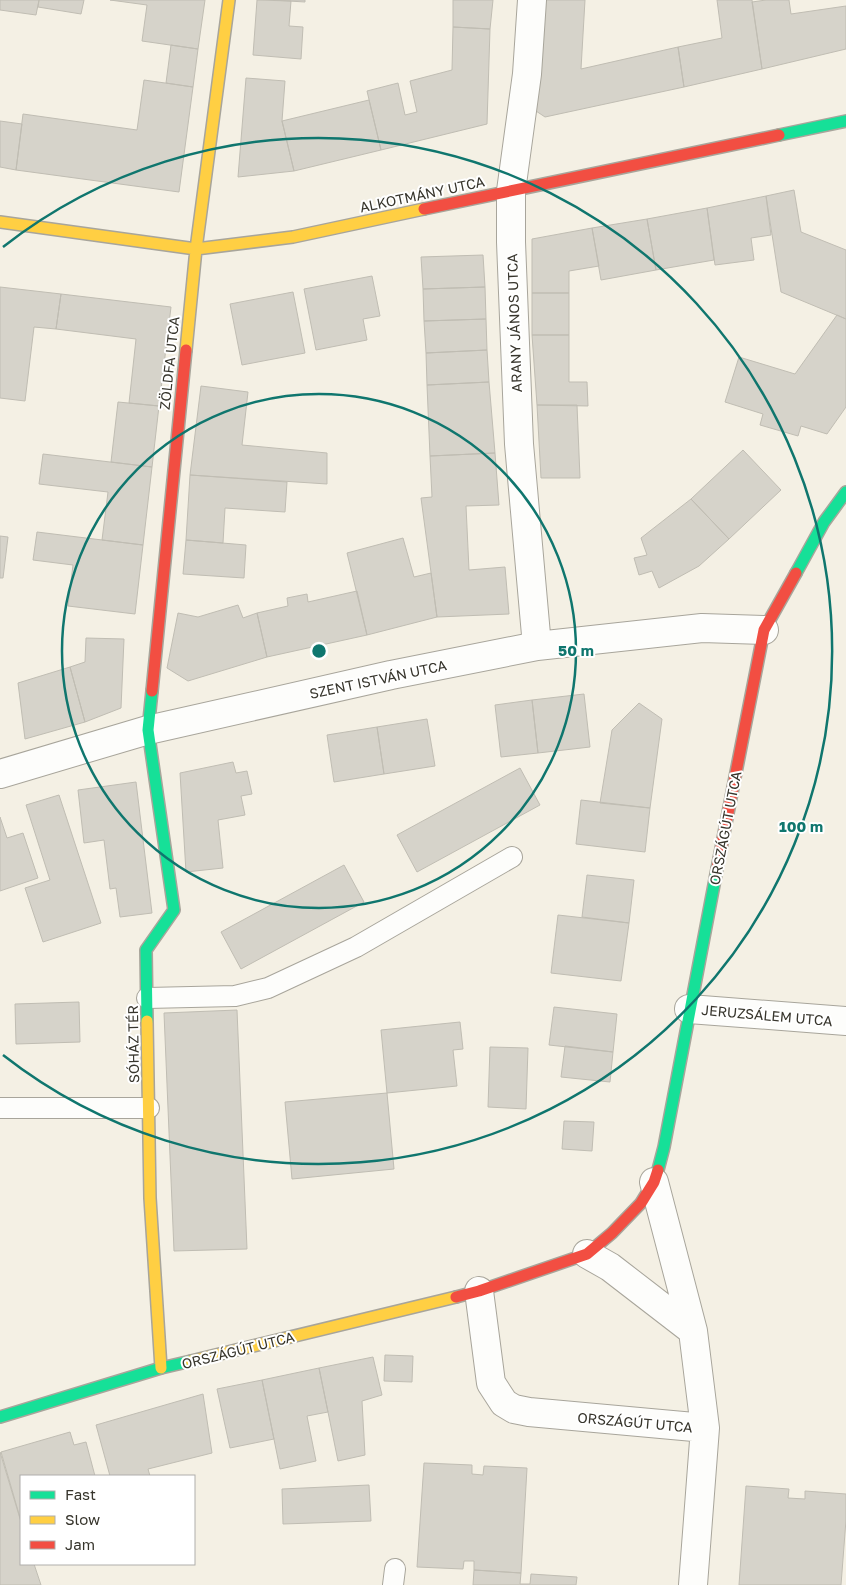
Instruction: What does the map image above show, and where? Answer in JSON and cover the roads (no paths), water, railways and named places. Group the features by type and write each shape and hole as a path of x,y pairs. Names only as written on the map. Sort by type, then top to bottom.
{"street":[{"name":"ZÖLDFA UTCA","path":"148,730 196,249 228,0"},
{"name":"ARANY JÁNOS UTCA","path":"532,0 527,74 511,191 511,242 518,444 537,646"},
{"name":"ALKOTMÁNY UTCA","path":"0,222 196,249 293,237 846,121"},
{"name":"ORSZÁGÚT UTCA","path":"0,1417 162,1368 479,1291 587,1254 612,1233 641,1203 654,1182 664,1147 689,1009 764,630 824,522 846,492"},
{"name":"SZENT ISTVÁN UTCA","path":"0,774 148,730 391,675 537,646 702,628 764,630"},
{"name":"SÓHÁZ TÉR","path":"148,730 174,910 146,950 150,1198 162,1368"},
{"name":"JERUZSÁLEM UTCA","path":"689,1009 846,1021"},
{"name":"ORSZÁGÚT UTCA","path":"654,1182 693,1331 705,1428 692,1585"},
{"path":"587,1254 610,1267 693,1331"},
{"name":"ORSZÁGÚT UTCA","path":"479,1291 491,1383 504,1403 514,1409 529,1412 705,1428"}],"lane":[{"path":"147,998 235,996 268,988 356,947 512,858"},
{"path":"0,1108 149,1108"}]}
